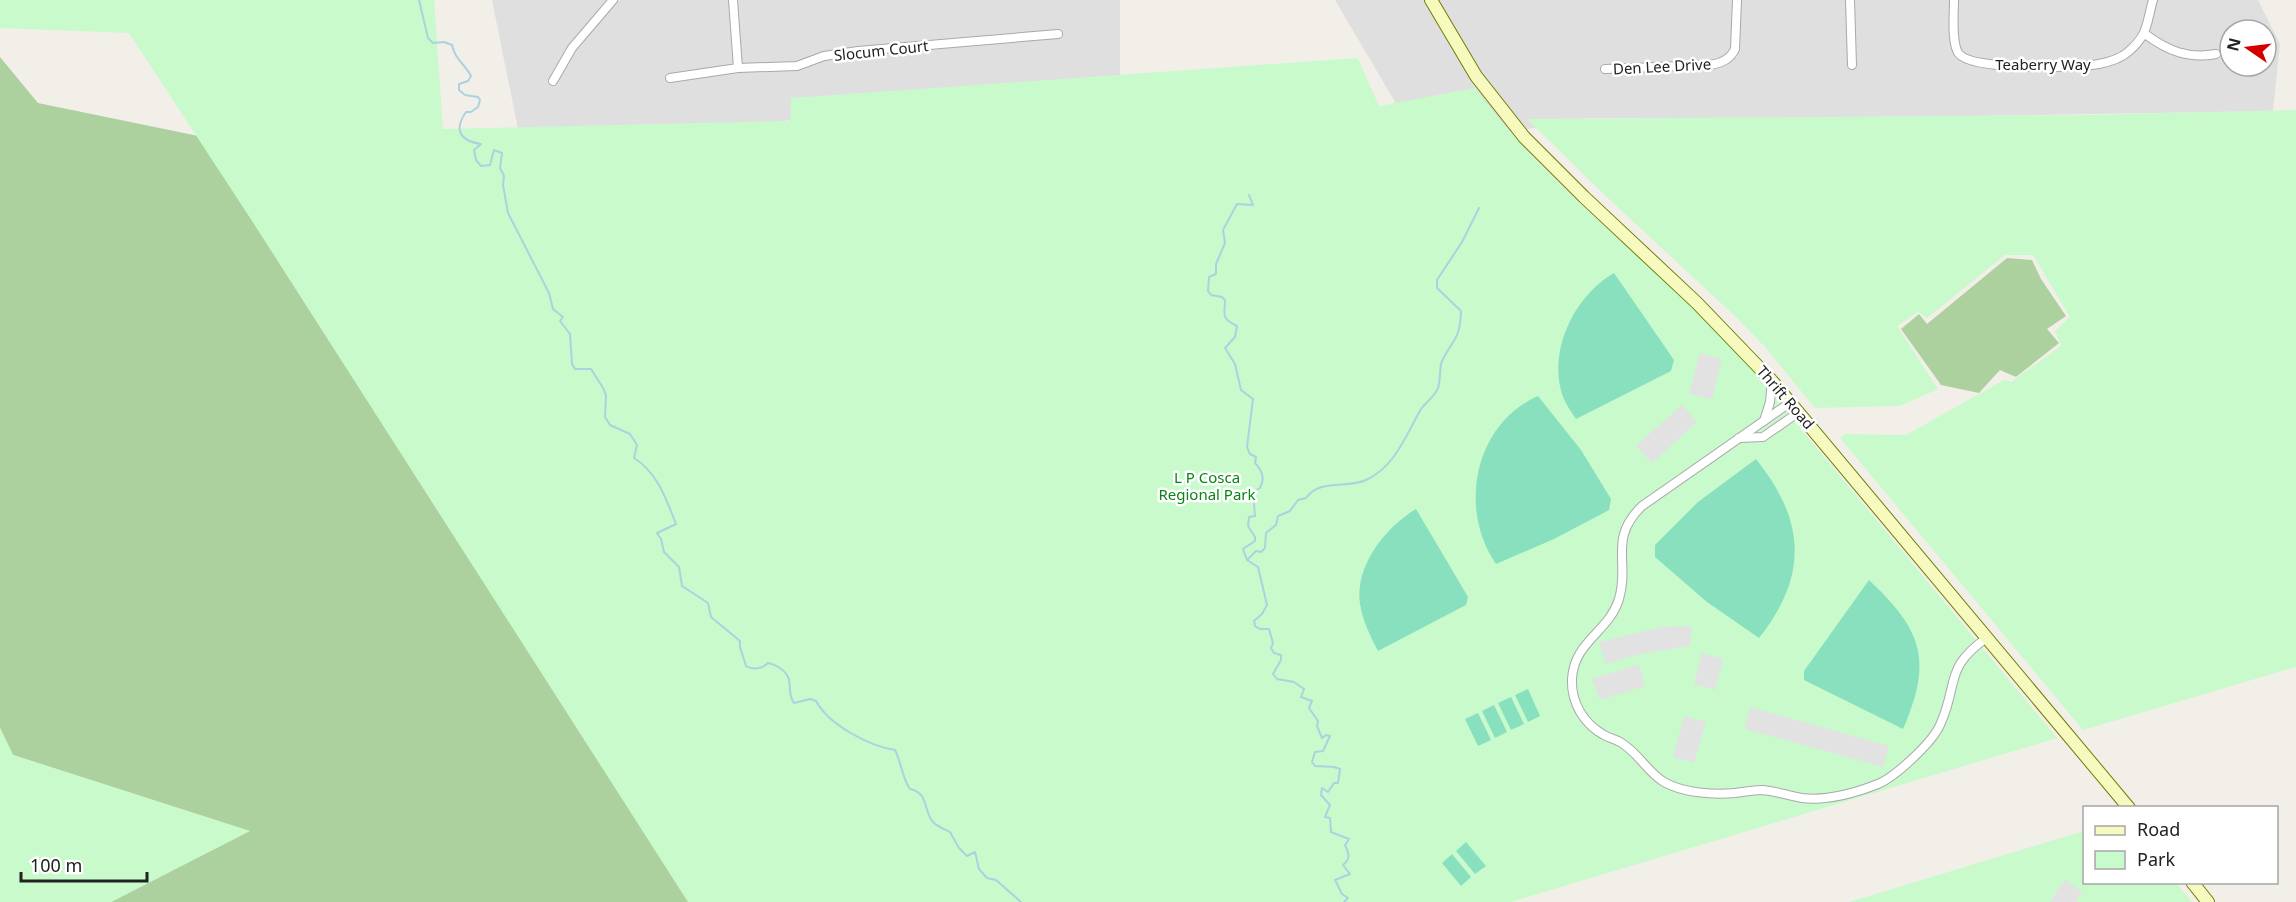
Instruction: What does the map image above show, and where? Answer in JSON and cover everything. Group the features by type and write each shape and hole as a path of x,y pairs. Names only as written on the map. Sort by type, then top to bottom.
{"street":[{"path":"553,81 572,48 613,0"},
{"path":"733,0 738,68"},
{"name":"Thrift Road","path":"1431,0 1476,76 1524,137 1705,311 1773,381 2128,806"},
{"name":"Den Lee Drive","path":"1605,69 1708,65 1723,62 1732,55 1735,49 1737,0"},
{"path":"1850,0 1852,65"},
{"name":"Teaberry Way","path":"1954,0 1958,53 1969,60 1987,64 2067,67 2097,64 2119,58 2145,34"},
{"path":"2153,0 2145,34 2179,54 2191,57 2216,54"},
{"name":"Slocum Court","path":"670,78 738,68 797,66 824,56 858,51 1058,34"},
{"path":"1764,421 1773,381"},
{"path":"1795,407 1764,421 1739,438 1642,506 1630,520 1622,542 1623,585 1618,602 1609,619 1582,647 1573,669 1575,700 1586,722 1604,735 1629,748 1664,782 1675,787 1713,793 1762,790 1804,798 1827,798 1880,783 1931,740 1940,726 1955,671 1960,661 1988,637"},
{"path":"1739,438 1763,437 1795,407"},
{"path":"2194,884 2208,902"}],"shaded area":[{"path":"492,0 1120,0 1120,97 1025,90 523,154"},
{"path":"1335,0 2258,0 2267,18 2218,18 2218,78 2276,78 2273,111 1853,118 1585,118 1496,135 1405,119"},
{"path":"2278,40 2280,44 2278,63"},
{"path":"1700,353 1722,359 1712,399 1689,394"},
{"path":"1682,405 1697,422 1652,463 1636,446"},
{"path":"1692,626 1690,646 1640,654 1606,664 1599,642 1662,627"},
{"path":"1702,653 1723,659 1715,690 1694,684"},
{"path":"1639,664 1645,686 1600,700 1592,679"},
{"path":"1750,707 1889,746 1883,767 1745,729"},
{"path":"1684,716 1706,722 1694,763 1673,757"},
{"path":"2064,880 2082,891 2076,902 2050,902"}],"green space":[{"name":"L P Cosca Regional Park","path":"0,0 434,0 443,129 790,121 791,98 1358,58 1379,106 1475,88 1498,118 1550,174 1689,303 1743,359 2057,738 1511,902 688,902 129,33 0,28"},
{"path":"0,57 38,103 213,139 706,132 1025,90 700,902 111,902 249,831 13,755 0,728"},
{"path":"2296,110 2296,667 2083,730 1840,438 1845,434 1906,435 2004,380 2011,382 2061,346 2055,331 2070,317 2033,255 2005,255 1927,318 1918,312 1897,326 1938,389 1900,406 1815,408 1766,348 1735,316 1527,119 2086,115"},
{"path":"2007,258 2032,260 2041,279 2066,316 2047,329 2059,343 2016,377 2000,370 1979,393 1941,385 1901,329 1919,314 1927,324"},
{"path":"1614,273 1674,360 1671,371 1576,419 1564,399 1559,381 1561,345 1567,327 1587,296"},
{"path":"1538,396 1581,450 1611,499 1609,510 1554,539 1496,564 1484,542 1478,518 1476,494 1479,470 1487,447 1499,426 1516,409"},
{"path":"1756,459 1784,504 1792,526 1795,548 1793,570 1787,592 1759,638 1707,602 1655,557 1655,545 1698,502"},
{"path":"1416,509 1468,597 1466,605 1378,651 1361,610 1359,590 1362,576 1374,549 1394,526"},
{"path":"1869,580 1901,615 1917,647 1918,684 1903,729 1804,680 1804,671"},
{"path":"1528,689 1540,716 1528,722 1515,695"},
{"path":"1511,697 1524,724 1511,730 1498,703"},
{"path":"1494,705 1507,732 1495,738 1482,711"},
{"path":"1478,713 1491,740 1478,746 1465,719"},
{"path":"0,728 13,755 250,831 111,902 0,902"},
{"path":"2083,831 2083,884 2177,884 2192,902 1849,902"},
{"path":"1466,842 1486,866 1475,874 1456,851"},
{"path":"1452,854 1471,877 1461,886 1442,863"}],"waterway":[{"path":"419,0 428,38 433,43 444,42 452,45 455,54 471,76 468,81 459,84 459,90 465,95 478,97 480,100 478,107 471,112 466,112 462,118 461,133 468,140 481,144 474,150 476,160 481,166 490,165 494,150 502,153 500,168 504,176 503,185 508,213 549,293 553,309 563,317 560,321 570,334 572,364 575,369 591,369 606,395 605,417 610,425 630,434 637,445 634,458 649,471 665,496 676,524 657,533 664,552 679,567 682,586 708,603 711,617 740,641 746,666 757,668 768,663 785,672 794,703 810,699 816,701 830,718 851,733 874,744 895,750 910,789 923,798 933,822 950,832 959,848 967,856 975,852 979,869 987,878 996,880 1021,902"},
{"path":"1249,195 1253,205 1237,204 1223,230 1225,243 1216,264 1216,274 1209,277 1208,291 1211,295 1222,297 1225,300 1226,318 1237,326 1235,337 1225,348 1235,364 1241,390 1253,399 1247,447 1250,454 1256,457 1255,463 1261,472 1262,481 1260,488 1253,492 1255,516 1249,517 1248,526 1255,541 1243,549 1247,560 1258,567 1267,605 1254,621 1255,626 1260,629 1269,629 1273,643 1271,648 1274,653 1281,655 1281,660 1273,674 1277,679 1294,682 1304,689 1301,697 1312,701 1309,708 1318,721 1317,726 1322,738 1326,735 1330,736 1323,751 1315,752 1312,762 1315,766 1340,769 1338,783 1334,783 1328,792 1322,788 1321,795 1330,805 1325,817 1330,818 1331,832 1349,839 1345,845 1348,858 1343,865 1350,874 1335,880 1342,894 1348,898 1344,902"},
{"path":"1248,559 1256,551 1261,552 1265,548 1266,533 1276,525 1278,516 1290,511 1298,500 1306,498 1319,488 1366,480 1385,467 1399,449 1421,409 1437,391 1442,361 1458,333 1461,311 1437,288 1437,280 1462,242 1479,208"}]}
